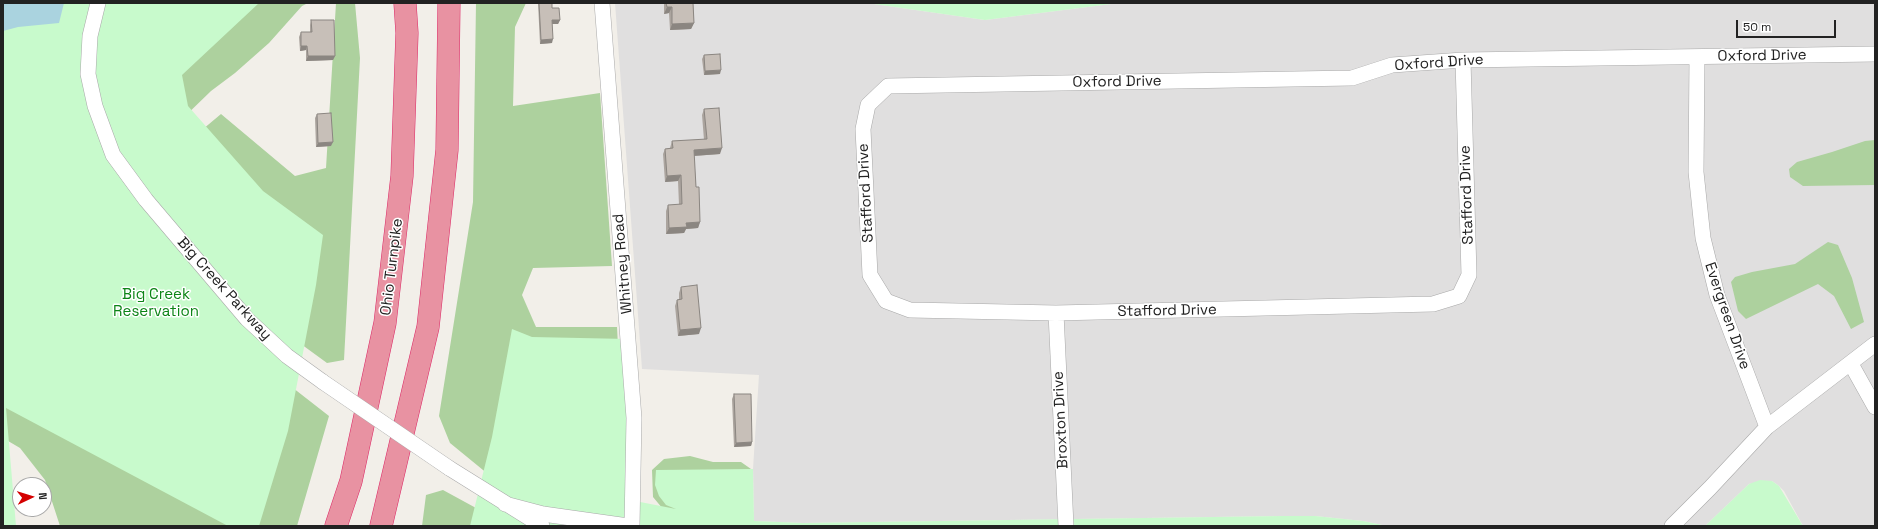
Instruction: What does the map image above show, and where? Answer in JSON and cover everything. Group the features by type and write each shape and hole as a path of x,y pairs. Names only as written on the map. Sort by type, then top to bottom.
{"highway":[{"name":"Ohio Turnpike","path":"336,526 351,482 385,323 402,176 407,33 405,3"},
{"path":"381,526 428,327 447,150 449,3"}],"street":[{"name":"Big Creek Parkway","path":"98,3 90,36 88,74 95,106 113,155 146,200 247,319 287,356 323,382 449,468 542,526"},
{"name":"Whitney Road","path":"602,3 634,418 632,526"},
{"name":"Oxford Drive","path":"908,85 1352,78 1392,65 1463,60 1875,54"},
{"name":"Evergreen Drive","path":"1697,57 1696,172 1703,238 1717,295 1767,427"},
{"name":"Stafford Drive","path":"908,85 888,86 868,105 863,129 870,275 886,301 910,310 1056,313 1433,304 1459,296 1469,275 1463,60"},
{"name":"Broxton Drive","path":"1056,313 1066,526"},
{"path":"1672,526 1767,427 1851,364 1875,344"},
{"path":"1851,364 1875,407"},
{"name":"Big Creek Parkway","path":"505,504 543,514 628,526"}],"shaded area":[{"path":"615,3 867,3 985,20 1119,3 1875,3 1875,526 1803,526 1784,491 1772,481 1749,484 1705,526 1387,526 1363,521 1315,516 803,523 754,521 753,469 759,375 642,369"}],"green space":[{"name":"Big Creek Reservation","path":"3,3 259,3 182,75 188,106 263,191 323,235 316,285 288,431 259,526 228,526 6,408 12,479 12,517 15,517 16,526 3,526"},
{"path":"112,3 308,3 302,6 269,43 235,73 211,91 144,156"},
{"path":"336,3 355,3 360,58 344,360 327,363 268,320 147,176 221,114 295,176 326,168"},
{"path":"476,3 526,3 515,27 513,106 600,93 612,266 533,268 522,295 536,327 617,327 621,404 505,488 450,443 439,416 473,202"},
{"path":"867,3 1119,3 985,20"},
{"path":"3,31 261,363 329,416 297,526 60,526 52,501 52,477 43,477 20,448 3,438"},
{"path":"1875,140 1875,185 1803,186 1790,177 1789,169 1797,162 1865,141"},
{"path":"1828,242 1838,245 1852,278 1864,322 1851,329 1834,296 1818,284 1746,319 1738,311 1731,282 1735,277 1752,272 1795,264"},
{"path":"512,329 532,337 628,339 630,500 676,509 666,505 659,496 655,485 656,470 753,469 754,521 803,523 1315,516 1363,521 1387,526 470,526 492,437"},
{"path":"690,456 713,462 741,462 751,469 668,515 653,497 652,470 664,459"},
{"path":"1760,480 1772,481 1779,486 1803,526 1705,526 1749,484"},
{"path":"443,490 509,526 422,526 426,495"}],"water":[{"path":"3,3 64,3 59,23 18,27 3,31"}],"building":[{"path":"539,3 552,3 552,8 559,8 560,20 552,20 553,39 541,40"},
{"path":"666,3 693,3 694,23 672,24 672,7 667,7"},
{"path":"311,20 334,20 335,56 308,56 307,46 301,46 301,32 312,32"},
{"path":"720,54 721,70 705,71 704,55"},
{"path":"719,108 722,148 694,150 696,187 699,187 700,222 686,223 687,227 669,228 668,205 682,204 681,175 667,176 665,149 673,148 672,141 707,139 704,109"},
{"path":"331,113 333,142 318,143 317,114"},
{"path":"697,285 701,328 680,330 677,300 682,299 681,287"},
{"path":"734,394 751,394 752,442 736,443"}]}
